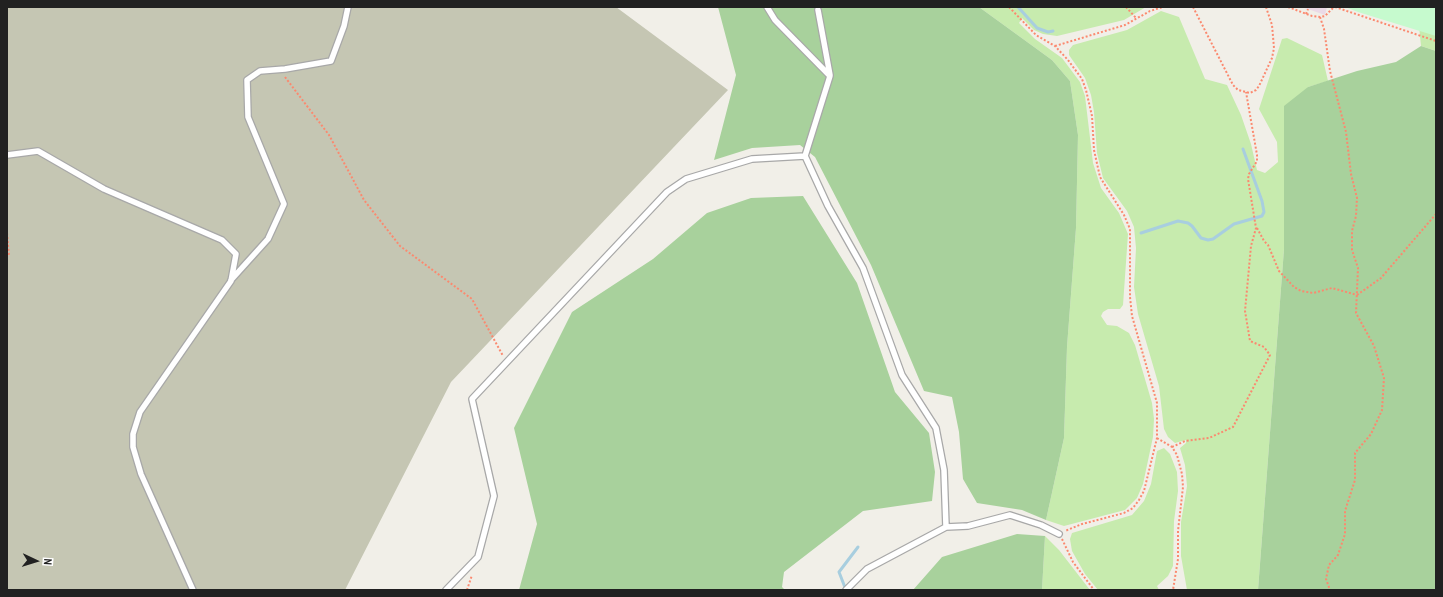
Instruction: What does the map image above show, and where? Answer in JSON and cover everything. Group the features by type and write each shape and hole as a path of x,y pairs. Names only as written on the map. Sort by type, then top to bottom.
{"lane":[{"path":"193,590 141,474 133,447 133,434 140,412 231,281 268,239 284,204 248,117 247,80 260,71 331,61 344,26 348,7"},
{"path":"767,7 775,20 830,76"},
{"path":"818,10 830,76 805,156 828,206 863,268 902,375 936,428 944,470 946,527"},
{"path":"7,155 38,151 104,189 222,240 236,254 231,281"},
{"path":"446,590 478,557 494,496 472,399 667,192 686,179 752,160 805,156"},
{"path":"846,590 867,569 946,527 968,526 1010,515 1041,525 1059,534"}],"path":[{"path":"1009,7 1036,34 1055,46 1082,79 1090,102 1094,150 1100,177 1124,214 1130,229 1130,297 1132,316 1154,388 1157,438 1144,491 1133,508 1124,513 1082,524 1059,534 1072,562 1094,590"},
{"path":"1126,7 1136,18"},
{"path":"1055,46 1125,25 1136,18 1163,7"},
{"path":"1193,7 1233,85 1238,90 1246,92 1253,92 1259,86 1272,58 1274,48 1272,25 1266,7"},
{"path":"1288,7 1312,16 1320,17 1325,16 1335,7 1436,41"},
{"path":"1306,14 1308,9"},
{"path":"1320,17 1324,29 1330,72 1346,132 1351,174 1357,198 1356,216 1352,231 1352,250 1358,268 1356,313 1374,346 1384,378 1382,410 1371,434 1355,452 1355,480 1345,511 1345,534 1338,555 1329,565 1326,579 1330,590"},
{"path":"279,69 329,135 364,200 400,246 472,299 506,362"},
{"path":"1246,92 1257,155 1257,161 1249,174 1248,179 1256,228 1268,245 1279,271 1294,287 1301,291 1313,293 1332,288 1357,295"},
{"path":"1357,295 1381,278 1436,214"},
{"path":"1172,447 1185,441 1209,438 1233,427 1270,355 1264,347 1250,341 1245,311 1251,246 1256,228"},
{"path":"7,234 9,256"},
{"path":"1157,438 1172,447 1180,464 1183,487 1178,524 1178,559 1173,590"}],"shaded area":[{"path":"7,7 616,7 728,90 451,382 345,590 7,590"},
{"path":"1302,7 1327,7 1325,15"}],"green space":[{"path":"718,7 979,7 1052,60 1070,81 1078,135 1076,228 1067,347 1064,438 1046,520 1022,510 977,503 963,479 959,432 952,397 924,391 871,265 815,157 800,145 752,148 714,160 736,75"},
{"path":"979,7 1146,7 1124,20 1057,36 1043,34 1034,30 1022,18 1019,23 1035,39 1062,58 1080,82 1085,96 1093,163 1101,188 1119,213 1128,234 1123,305 1120,309 1108,309 1103,312 1101,316 1107,325 1117,326 1129,333 1135,345 1152,403 1154,419 1153,437 1143,484 1137,498 1125,510 1064,526 1046,520 1064,438 1067,347 1076,228 1078,135 1070,81 1052,60"},
{"path":"1345,7 1436,7 1436,36 1358,12"},
{"path":"1161,11 1179,17 1205,79 1227,85 1241,115 1251,144 1257,170 1265,173 1278,162 1277,142 1259,109 1282,39 1287,38 1322,55 1328,81 1308,87 1284,174 1284,249 1258,590 1187,590 1181,556 1181,522 1187,486 1185,465 1180,448 1186,443 1186,440 1175,443 1168,437 1164,429 1159,386 1138,314 1134,287 1136,248 1134,227 1127,211 1103,178 1097,153 1094,112 1091,95 1085,78 1069,55 1069,50 1073,45 1127,30"},
{"path":"1419,26 1436,31 1436,51 1421,46"},
{"path":"1421,46 1436,51 1436,590 1258,590 1284,249 1284,106 1308,87 1357,71 1396,62"},
{"path":"803,196 857,283 895,392 929,433 935,472 932,501 863,511 784,572 782,587 785,590 519,590 537,524 514,428 572,312 653,259 707,213 751,198"},
{"path":"1164,448 1170,454 1177,472 1178,491 1174,521 1173,566 1168,576 1157,586 1159,590 1098,590 1085,574 1072,551 1070,539 1072,533 1132,515 1144,501 1151,484 1157,451"},
{"path":"1017,534 1045,536 1042,590 913,590 942,557"},
{"path":"1045,536 1059,550 1090,590 1042,590"}],"waterway":[{"path":"1018,7 1037,28 1048,32 1053,31"},
{"path":"1141,233 1178,221 1188,223 1201,238 1208,240 1213,239 1234,224 1262,216 1264,212 1262,201 1243,149"},
{"path":"846,590 839,572 858,547"}]}
